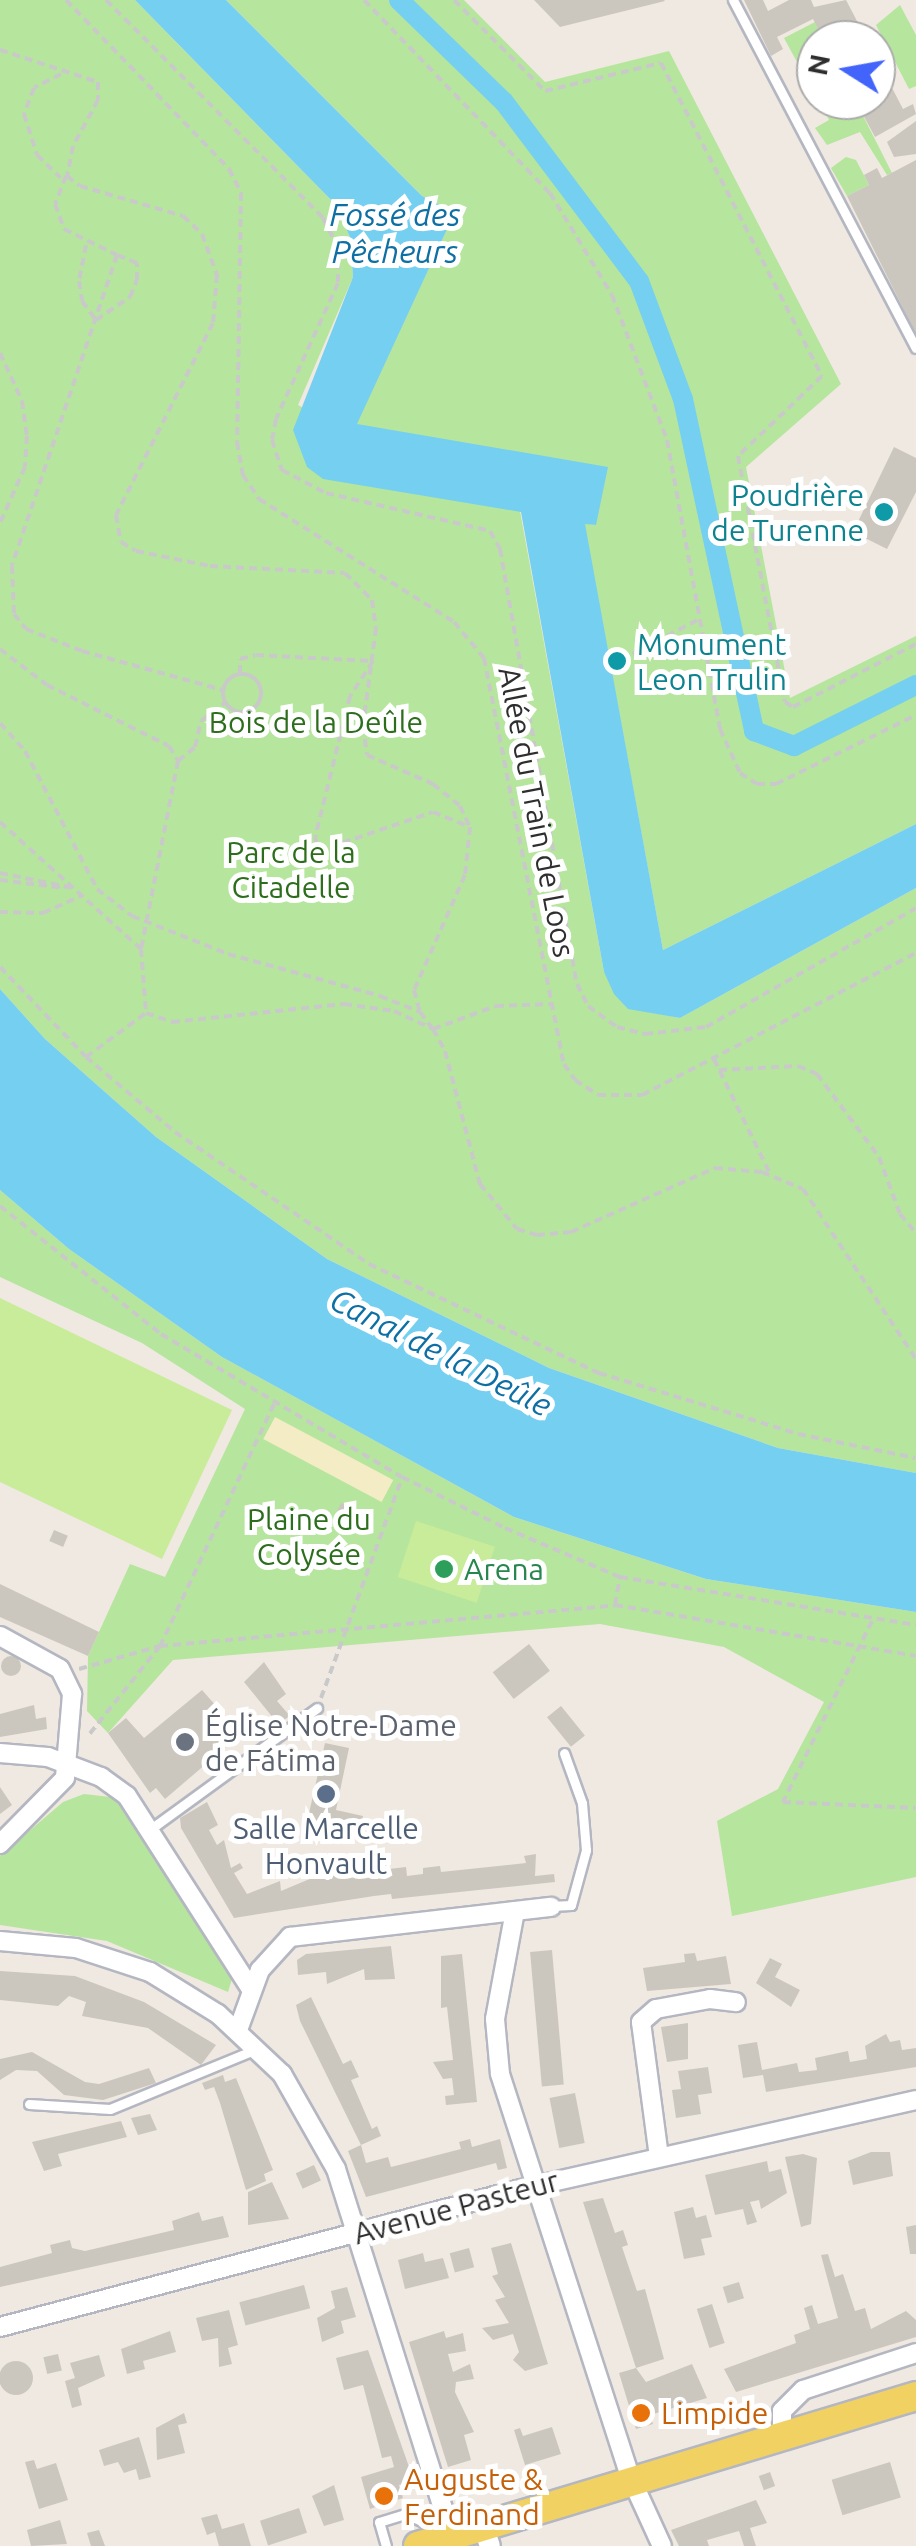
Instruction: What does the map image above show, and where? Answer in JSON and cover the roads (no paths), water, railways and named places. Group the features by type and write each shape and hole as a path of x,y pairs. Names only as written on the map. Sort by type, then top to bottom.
{"main road":[{"path":"418,2546 474,2540 916,2396"}],"street":[{"path":"0,1636 66,1674 70,1755 53,1796 0,1844"},
{"path":"0,1754 70,1755 114,1786 152,1828 251,1989"},
{"path":"238,2030 266,1959 290,1937 551,1906"},
{"path":"515,1911 496,2048 536,2186 634,2487 662,2546"},
{"path":"0,1940 61,1945 134,1965 238,2030 259,2048 313,2120 474,2540"},
{"path":"659,2157 641,2022 656,2009 710,1999 736,2002"},
{"name":"Avenue Pasteur","path":"0,2327 536,2186 916,2100"},
{"path":"782,2438 782,2410 803,2390 916,2354"}],"lane":[{"path":"734,0 916,348"},
{"path":"152,1828 317,1708"},
{"path":"551,1906 571,1905 586,1850 582,1803 564,1753"},
{"path":"28,2104 110,2109 259,2048"},
{"path":"386,2546 379,2522 406,2514 474,2540"}],"water":[{"name":"Fossé des Pêcheurs","path":"135,0 226,0 422,196 455,212 357,424 608,467 596,525 585,524 663,950 916,824 916,888 680,1018 628,1009 614,994 604,972 521,512 323,479 307,467 293,430 353,277 350,237 335,204"},
{"name":"Canal de la Deûle","path":"0,989 45,1039 156,1137 327,1259 549,1368 778,1448 916,1473 916,1612 706,1579 514,1517 222,1357 69,1249 0,1190"}],"waterway":[{"path":"399,0 504,102 639,281 683,399 754,731 794,746 916,685"}],"place":[{"name":"Poudrière de Turenne","path":"884,512"},
{"name":"Monument Leon Trulin","path":"617,661"},
{"name":"Arena","path":"444,1569"},
{"name":"Église Notre-Dame de Fátima","path":"185,1742"},
{"name":"Salle Marcelle Honvault","path":"326,1794"},
{"name":"Limpide","path":"641,2413"},
{"name":"Auguste & Ferdinand","path":"384,2496"}],"park label":[{"name":"Bois de la Deûle","path":"316,722"},
{"name":"Parc de la Citadelle","path":"291,869"},
{"name":"Plaine du Colysée","path":"309,1536"}]}
